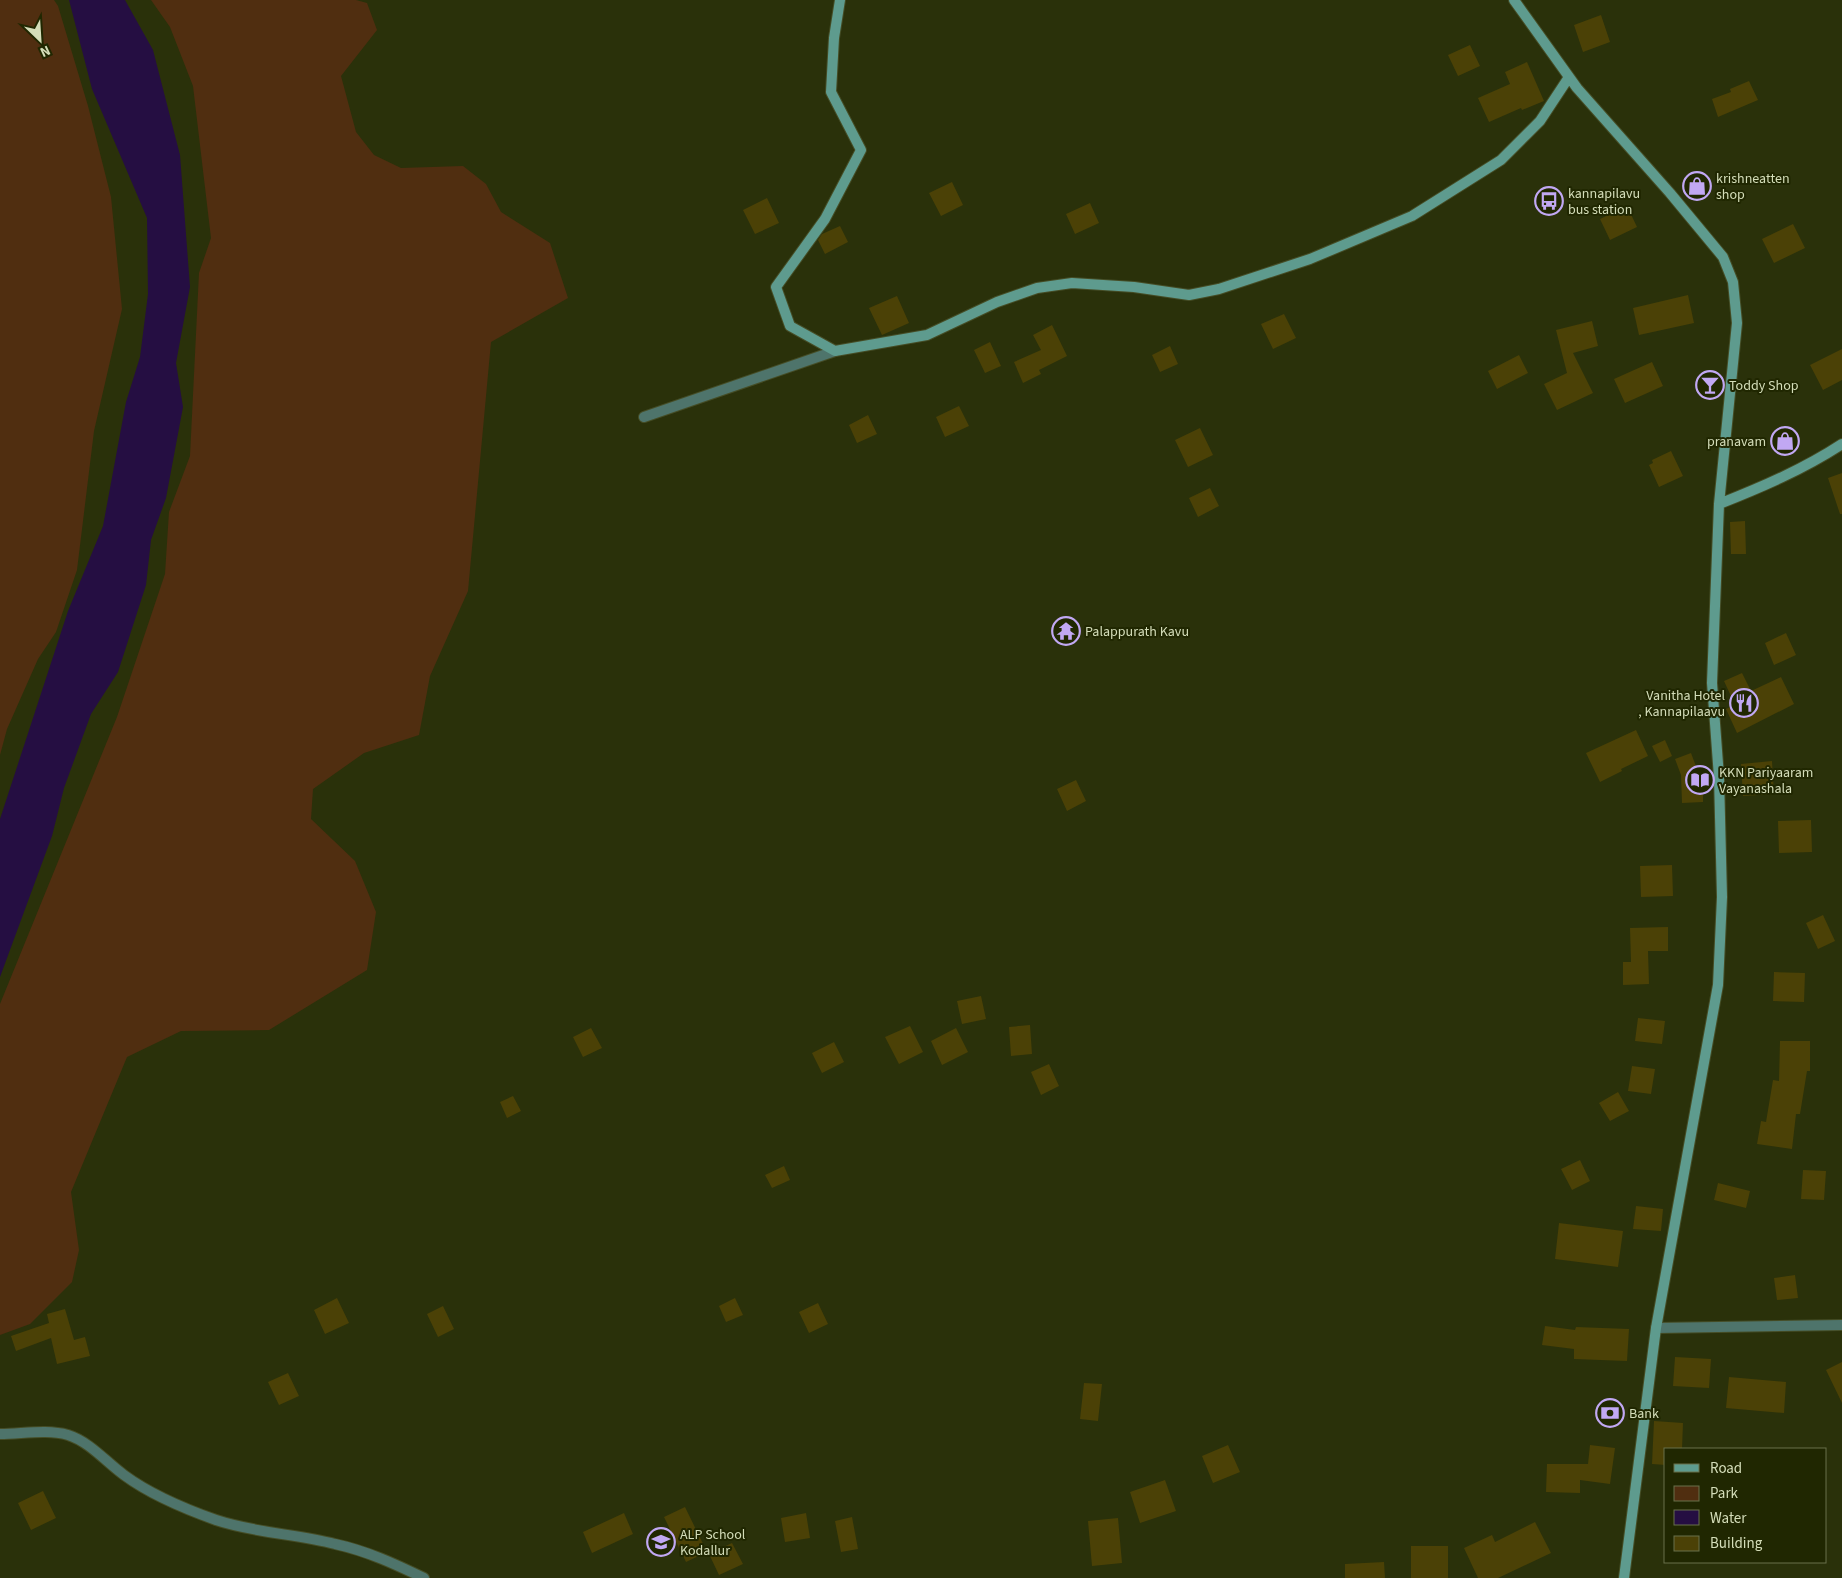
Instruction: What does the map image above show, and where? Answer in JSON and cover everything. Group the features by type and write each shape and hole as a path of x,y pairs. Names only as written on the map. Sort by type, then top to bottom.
{"main road":[{"path":"840,0 834,38 830,92 860,150 825,219 776,287 790,326 835,351 926,335 997,302 1037,288 1072,284 1134,287 1190,295 1219,289 1310,258 1412,216 1501,160 1540,121 1569,77"},
{"path":"1514,0 1569,77 1723,257 1733,282 1737,323 1720,504 1712,683 1719,776 1722,888 1718,985 1656,1328 1624,1578"},
{"path":"1720,504 1762,487 1822,457 1842,444"}],"street":[{"path":"644,418 835,351"},
{"path":"1656,1328 1842,1325"},
{"path":"0,1434 50,1432 70,1436 90,1447 124,1476 144,1488 190,1510 252,1529 336,1544 382,1558 424,1578"}],"green space":[{"path":"0,0 54,0 58,6 88,106 111,197 122,309 94,431 77,570 56,632 38,659 7,729 0,755"},
{"path":"151,0 356,0 367,3 377,30 341,76 356,132 374,155 401,168 463,166 486,184 501,212 550,243 568,298 491,342 468,591 430,676 419,735 364,753 313,789 311,819 355,861 376,912 367,970 269,1030 181,1031 127,1057 71,1192 79,1250 72,1282 30,1324 0,1335 0,1004 117,717 165,574 169,512 190,456 199,273 211,238 193,86 170,27"}],"water":[{"path":"69,0 125,0 153,50 180,155 190,287 176,363 183,407 166,498 151,540 146,585 118,672 91,714 64,788 52,836 0,977 0,819 68,611 103,526 126,402 140,357 148,294 147,218 92,89"}],"building":[{"path":"1601,15 1610,42 1583,52 1574,25"},
{"path":"1470,45 1480,66 1458,76 1448,55"},
{"path":"1527,62 1544,101 1522,110 1521,108 1489,122 1478,98 1510,84 1505,72"},
{"path":"1749,81 1758,100 1718,117 1712,99 1731,92 1730,89"},
{"path":"952,182 963,205 941,216 929,193"},
{"path":"767,198 779,223 755,234 743,210"},
{"path":"1090,203 1099,223 1075,234 1066,214"},
{"path":"1627,206 1637,227 1610,240 1600,219"},
{"path":"1793,224 1805,248 1774,263 1762,239"},
{"path":"840,226 848,242 825,254 818,240 822,234"},
{"path":"1688,295 1694,323 1639,335 1633,308"},
{"path":"897,296 909,323 882,335 869,308"},
{"path":"1284,314 1296,338 1273,349 1261,324"},
{"path":"1592,321 1598,346 1573,353 1593,393 1557,410 1544,384 1567,373 1556,330"},
{"path":"1052,325 1067,356 1039,370 1041,374 1023,383 1014,362 1041,350 1033,335"},
{"path":"990,342 1001,366 985,373 974,350"},
{"path":"1170,346 1178,364 1160,372 1152,355"},
{"path":"1842,349 1842,380 1823,390 1810,365"},
{"path":"1519,355 1528,373 1497,389 1488,371"},
{"path":"1652,362 1663,386 1625,403 1614,379"},
{"path":"959,406 969,426 945,437 936,417"},
{"path":"868,415 877,434 857,443 849,425"},
{"path":"1200,428 1213,455 1188,467 1175,440"},
{"path":"1671,451 1683,476 1659,487 1649,465 1653,463 1652,460"},
{"path":"1842,473 1842,514 1840,514 1828,478"},
{"path":"1210,488 1219,506 1198,517 1189,498"},
{"path":"1745,521 1746,554 1731,554 1730,522"},
{"path":"1786,633 1796,655 1774,665 1765,643"},
{"path":"1742,673 1751,691 1781,677 1794,704 1737,733 1726,709 1735,705 1724,681"},
{"path":"1636,730 1648,756 1600,782 1586,753"},
{"path":"1665,740 1672,756 1660,762 1652,746"},
{"path":"1691,753 1700,777 1703,777 1703,802 1682,803 1681,775 1675,759"},
{"path":"1772,761 1774,794 1743,796 1741,764"},
{"path":"1076,780 1086,801 1067,811 1057,789"},
{"path":"1811,820 1812,852 1779,853 1778,821"},
{"path":"1672,865 1673,896 1641,897 1640,866"},
{"path":"1823,915 1835,941 1818,949 1806,923"},
{"path":"1668,927 1668,951 1648,951 1649,984 1623,985 1623,962 1631,962 1630,928"},
{"path":"1774,972 1805,973 1804,1002 1773,1001"},
{"path":"981,996 986,1019 962,1024 957,1001"},
{"path":"1638,1018 1665,1021 1662,1044 1635,1041"},
{"path":"1030,1025 1032,1054 1011,1056 1009,1027"},
{"path":"910,1026 923,1052 899,1064 885,1037"},
{"path":"591,1028 602,1048 583,1057 573,1037"},
{"path":"956,1028 968,1052 942,1065 931,1041"},
{"path":"1780,1041 1810,1041 1810,1071 1807,1071 1800,1114 1796,1114 1792,1149 1757,1144 1761,1121 1766,1122 1773,1080 1779,1081"},
{"path":"834,1042 844,1062 822,1073 812,1053"},
{"path":"1049,1064 1059,1086 1041,1095 1031,1072"},
{"path":"1632,1066 1655,1069 1651,1094 1628,1091"},
{"path":"1618,1092 1629,1111 1610,1121 1599,1103"},
{"path":"513,1096 521,1111 507,1118 500,1102"},
{"path":"1580,1160 1590,1181 1572,1190 1561,1169"},
{"path":"784,1166 790,1180 772,1188 765,1175"},
{"path":"1803,1170 1826,1171 1824,1200 1801,1199"},
{"path":"1718,1183 1750,1191 1746,1208 1714,1200"},
{"path":"1636,1206 1663,1209 1661,1231 1633,1229"},
{"path":"1559,1223 1623,1231 1618,1267 1555,1259"},
{"path":"1795,1275 1798,1298 1777,1300 1774,1278"},
{"path":"337,1298 349,1323 325,1334 314,1310"},
{"path":"735,1298 743,1315 726,1322 719,1306"},
{"path":"818,1303 828,1324 809,1333 799,1312"},
{"path":"443,1306 454,1329 438,1337 427,1314"},
{"path":"65,1309 74,1340 85,1337 90,1356 57,1364 51,1338 16,1351 11,1336 49,1323 47,1314"},
{"path":"1545,1326 1575,1330 1576,1327 1629,1329 1627,1361 1574,1359 1574,1349 1542,1345"},
{"path":"1675,1357 1711,1359 1709,1388 1673,1386"},
{"path":"1842,1362 1842,1403 1826,1370"},
{"path":"288,1373 299,1396 279,1405 268,1382"},
{"path":"1729,1377 1786,1382 1784,1413 1726,1408"},
{"path":"1084,1383 1102,1384 1098,1421 1080,1419"},
{"path":"1654,1421 1683,1423 1682,1448 1664,1448 1664,1465 1652,1464"},
{"path":"1228,1445 1240,1472 1213,1483 1202,1456"},
{"path":"1590,1445 1615,1448 1610,1484 1580,1480 1580,1493 1546,1492 1547,1464 1588,1464"},
{"path":"1165,1480 1176,1511 1140,1523 1130,1492"},
{"path":"43,1491 56,1518 31,1530 18,1503"},
{"path":"685,1507 707,1552 686,1562 664,1517"},
{"path":"624,1513 633,1534 592,1553 583,1532"},
{"path":"806,1513 810,1538 785,1542 781,1518"},
{"path":"852,1517 858,1549 841,1552 835,1521"},
{"path":"1118,1518 1122,1563 1092,1566 1088,1521"},
{"path":"1535,1522 1551,1553 1498,1578 1478,1578 1464,1548 1492,1535 1495,1542"},
{"path":"732,1543 743,1564 719,1575 709,1554"},
{"path":"1411,1546 1448,1546 1448,1578 1411,1578"},
{"path":"1384,1562 1385,1578 1345,1578 1345,1564"}],"place":[{"name":"krishneatten shop","path":"1697,186"},
{"name":"kannapilavu bus station","path":"1549,201"},
{"name":"Toddy Shop","path":"1710,385"},
{"name":"pranavam","path":"1785,441"},
{"name":"Palappurath Kavu","path":"1066,631"},
{"name":"Vanitha Hotel , Kannapilaavu","path":"1744,703"},
{"name":"KKN Pariyaaram Vayanashala","path":"1700,780"},
{"name":"Bank","path":"1610,1413"},
{"name":"ALP School Kodallur","path":"661,1542"}]}
